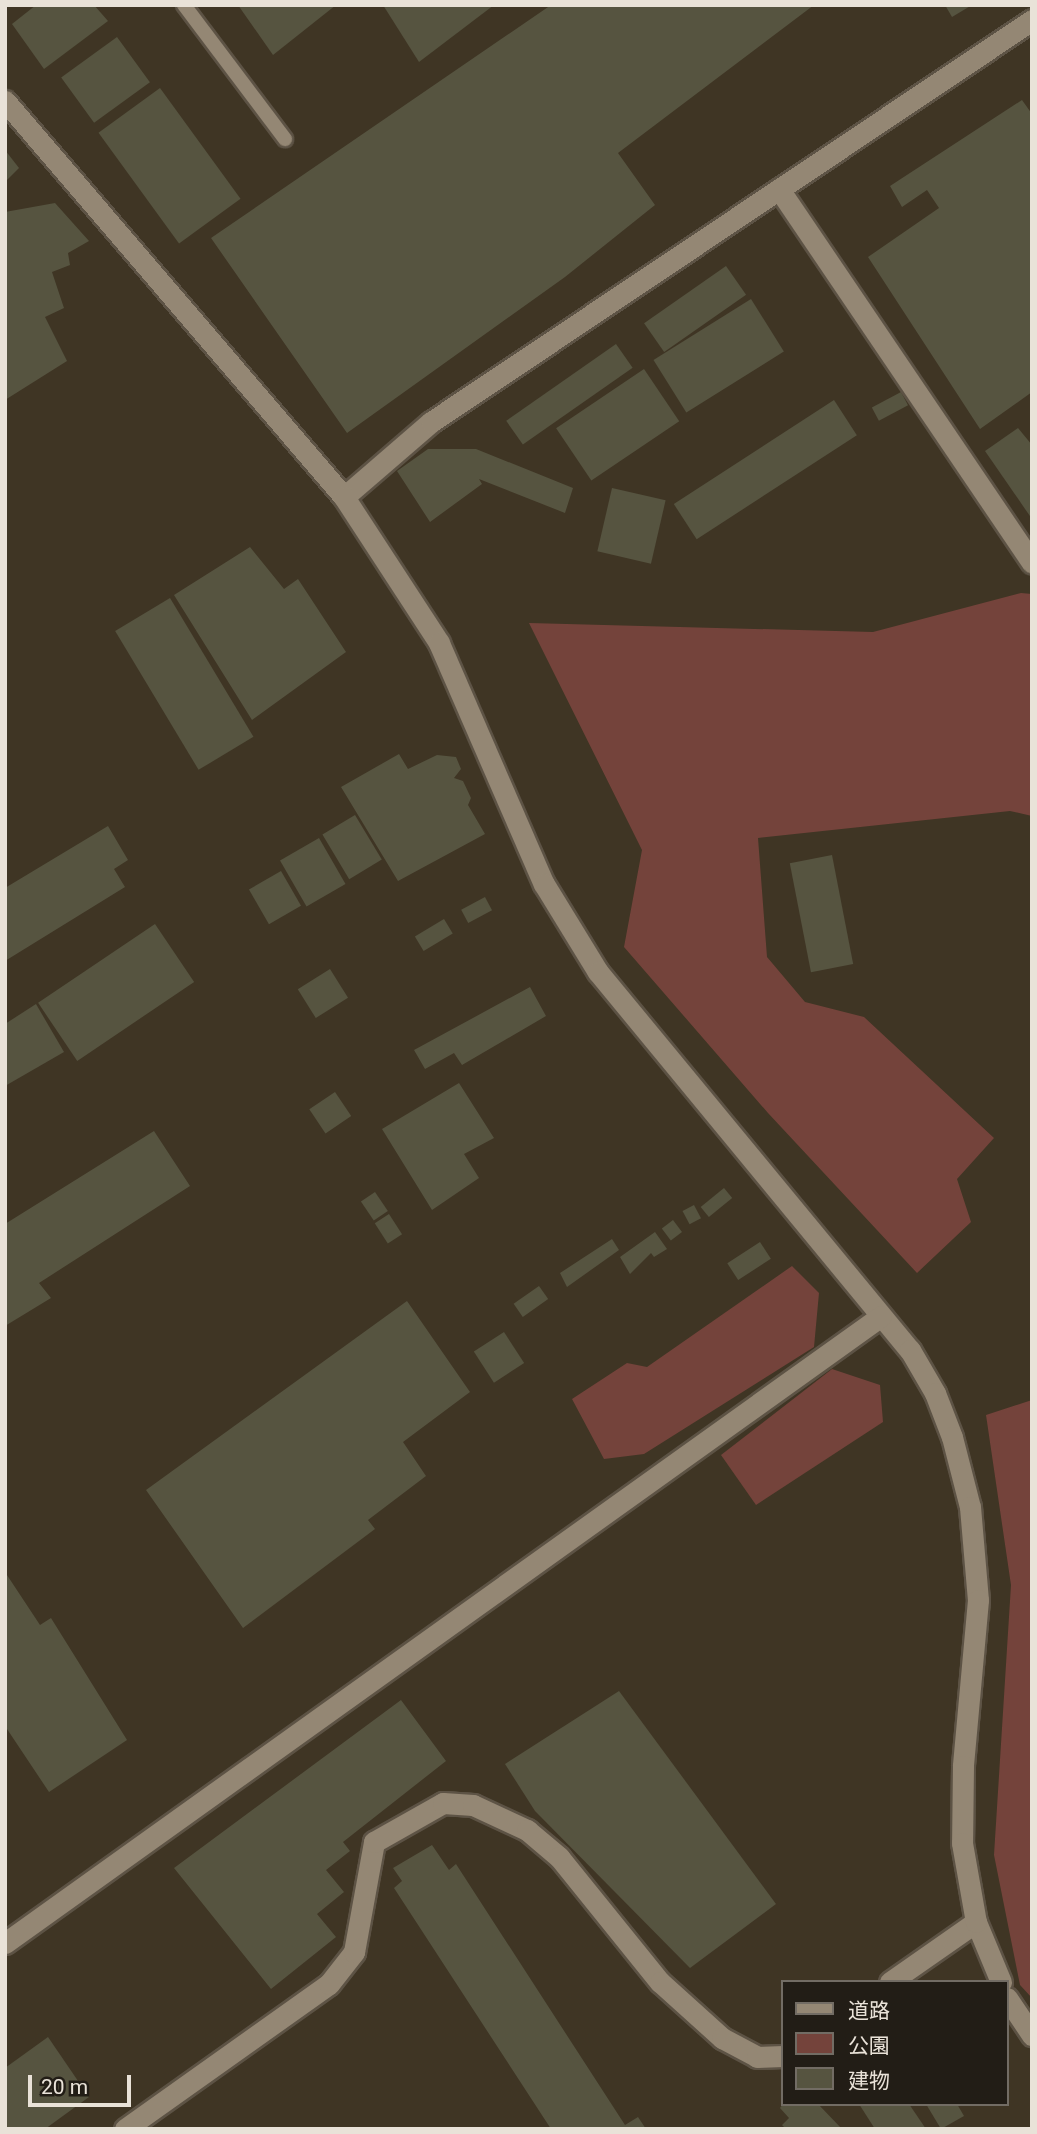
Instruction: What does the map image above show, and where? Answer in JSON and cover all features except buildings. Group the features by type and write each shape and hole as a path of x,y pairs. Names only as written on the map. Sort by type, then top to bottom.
{"street":[{"path":"344,497 431,422 1032,20"},
{"path":"5,101 344,497 439,643 544,884 598,972 910,1350 935,1394 952,1437 970,1507 978,1600 963,1766 962,1843 976,1922 1000,1980"},
{"path":"779,189 1032,562"},
{"path":"5,1942 881,1316"},
{"path":"125,2129 329,1984 354,1952 374,1842 443,1803 473,1805 527,1830 559,1857 660,1982 722,2038 757,2057 782,2056"},
{"path":"893,1980 976,1922"},
{"path":"1009,2001 1032,2035"}],"lane":[{"path":"184,5 285,139"}],"green space":[{"path":"1021,593 1032,594 1032,816 1010,811 758,838 767,957 805,1002 864,1017 994,1138 957,1179 971,1222 917,1273 768,1113 624,947 642,850 529,623 873,632"},
{"path":"792,1266 819,1293 814,1347 644,1454 604,1459 572,1399 627,1363 647,1367"},
{"path":"832,1369 880,1385 883,1422 756,1505 721,1455"},
{"path":"1032,1400 1032,1998 1020,1985 994,1855 1011,1585 986,1415"}]}
